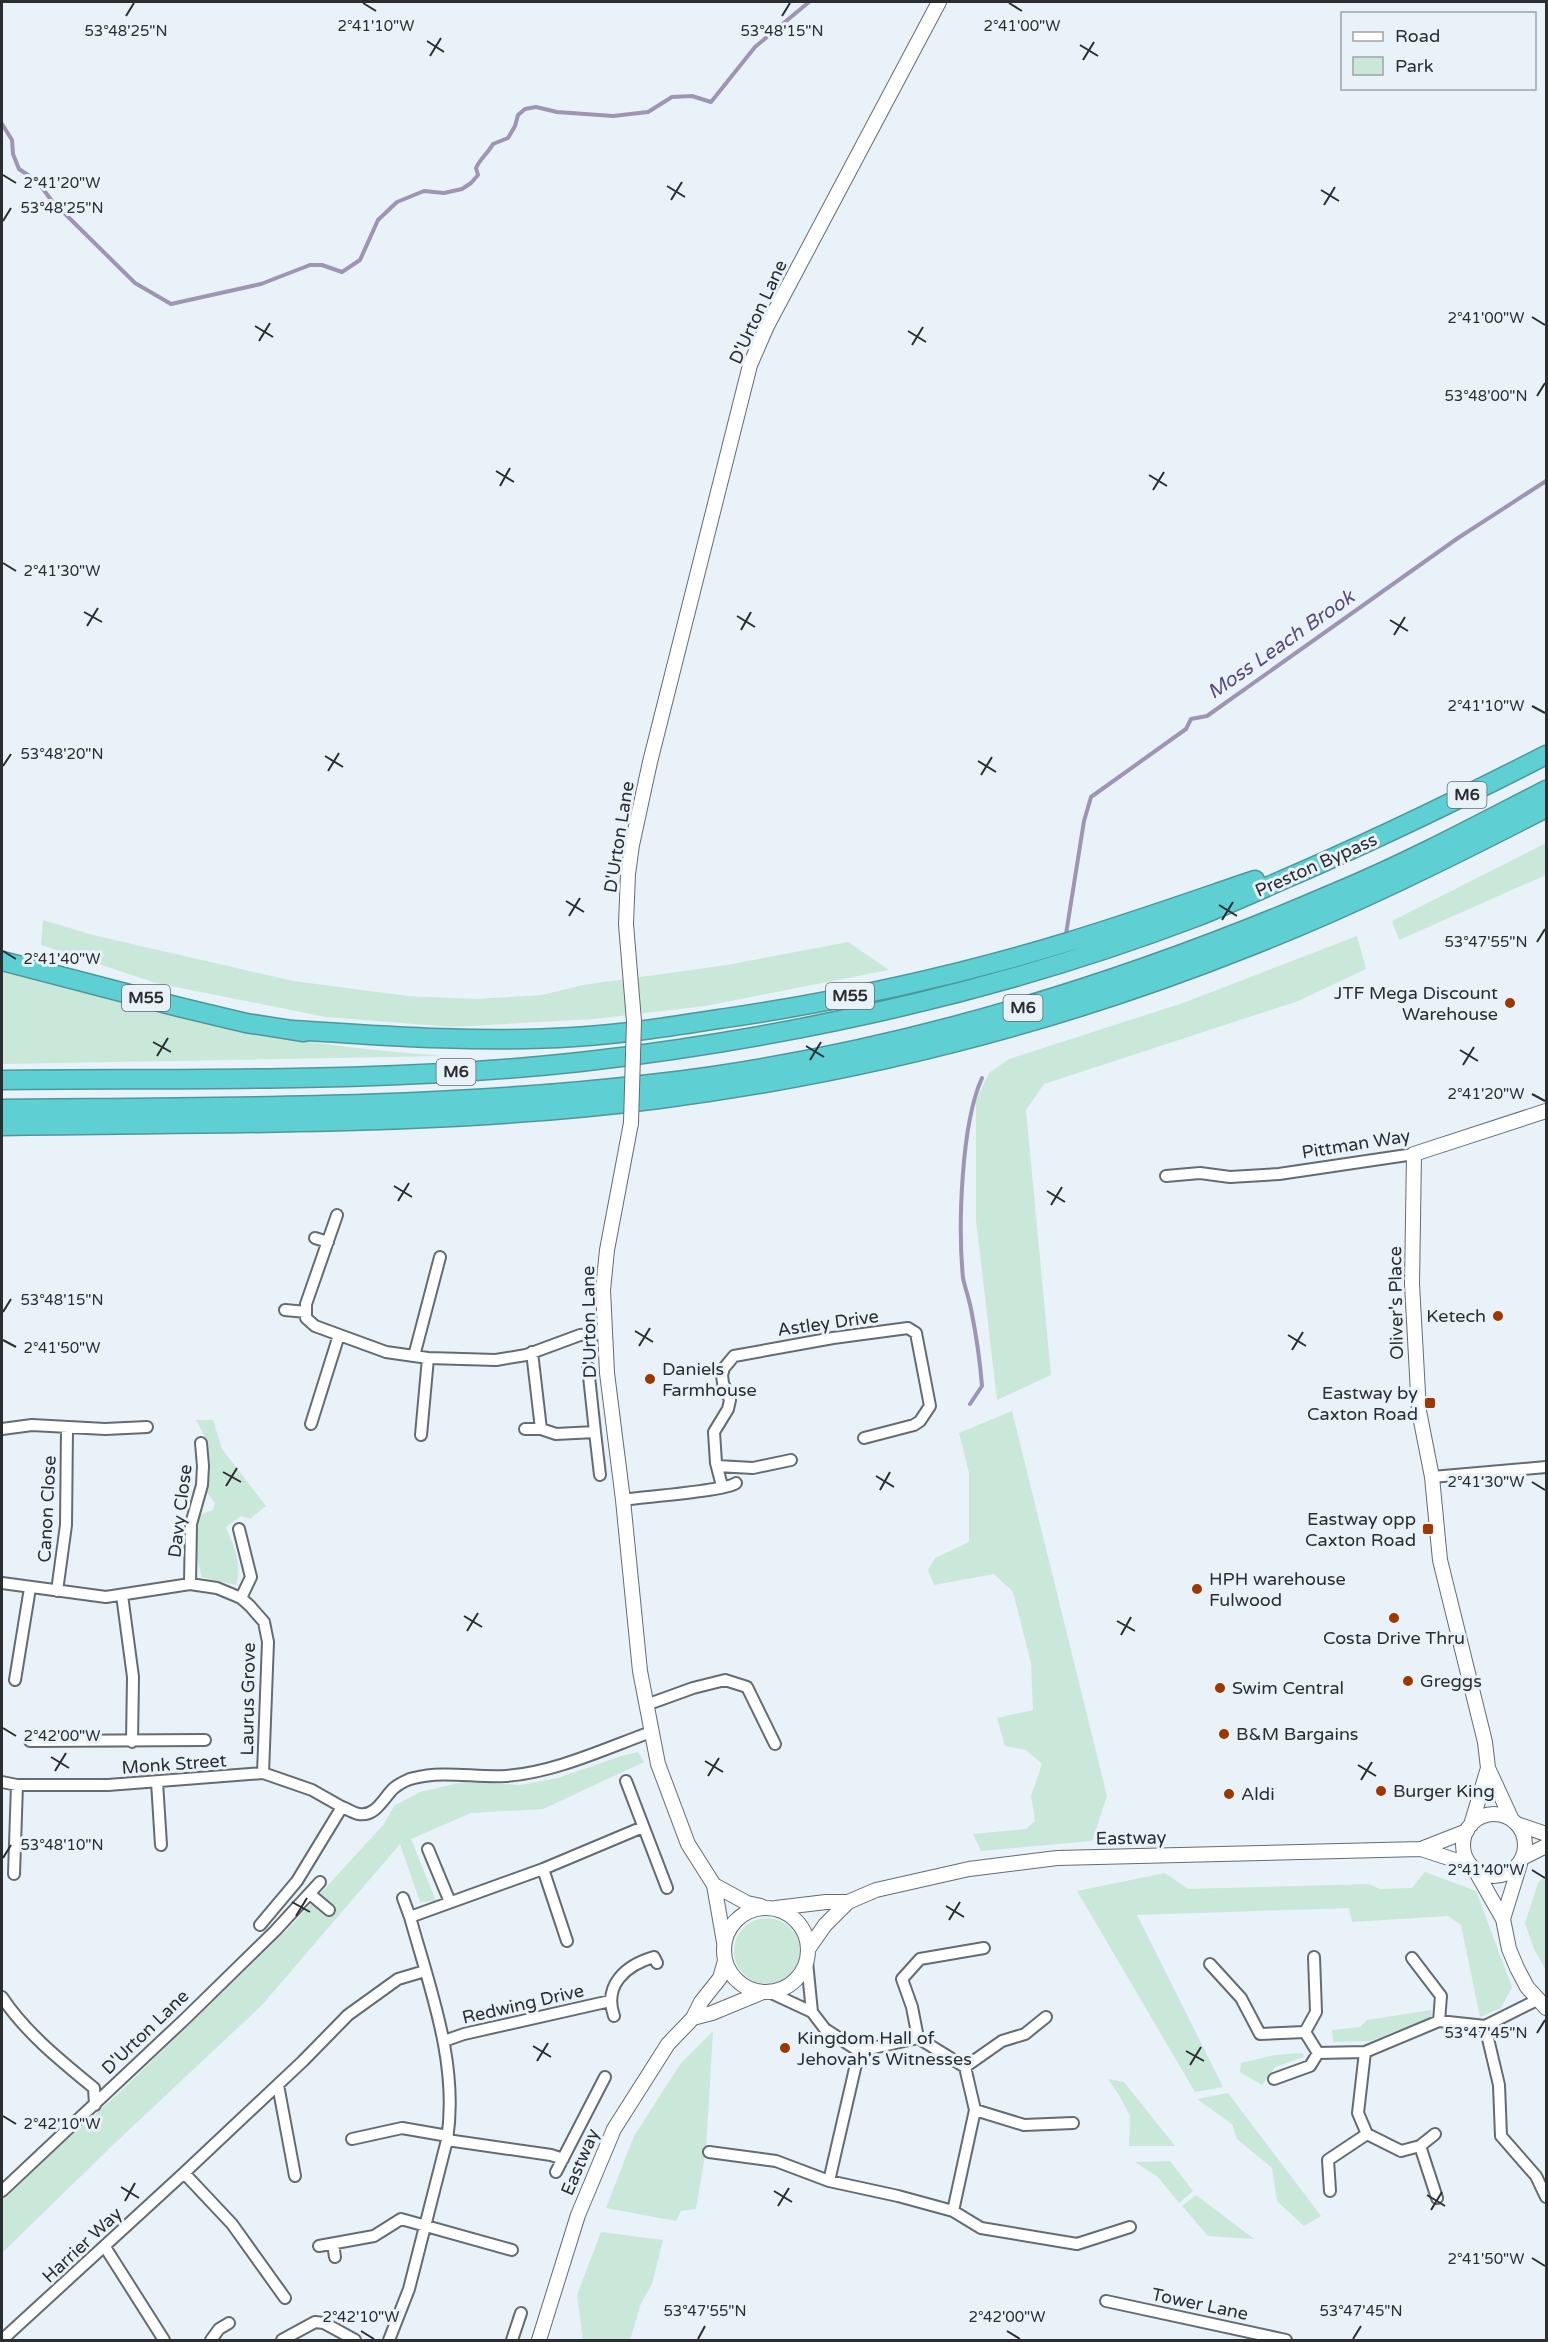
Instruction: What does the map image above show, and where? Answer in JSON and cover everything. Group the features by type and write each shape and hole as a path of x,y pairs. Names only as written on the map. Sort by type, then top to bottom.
{"highway":[{"name":"Preston Bypass","path":"905,1005 1073,959 1201,915 1388,834 1546,755"},
{"name":"M6","path":"2,1109 351,1106 463,1101 654,1084 826,1055 1025,1007 1197,948 1341,891 1546,790"},
{"path":"2,1126 353,1122 463,1117 656,1099 828,1072 1030,1022 1246,948 1455,855 1546,808"},
{"name":"M55","path":"293,1030 446,1039 576,1037 652,1029 774,1011 920,981 1068,942 1388,834"},
{"name":"M55","path":"2,961 246,1023 366,1043 446,1048 515,1049 576,1046 776,1024 905,1005"},
{"name":"M6","path":"2,1080 352,1077 463,1072 666,1051 777,1033 905,1005"}],"street":[{"name":"D'Urton Lane","path":"724,1942 714,1885 688,1844 660,1773 651,1732 640,1671 623,1500 611,1415 603,1290 607,1250 632,1123 634,1021 626,915 628,874 650,762 723,463 750,365 767,326 939,2"},
{"name":"Pittman Way","path":"1166,1176 1200,1173 1230,1177 1279,1174 1414,1154 1546,1111"},
{"name":"Oliver's Place","path":"1414,1154 1412,1284 1414,1346 1419,1411 1432,1477 1440,1560 1485,1742 1488,1768 1514,1822"},
{"path":"337,1215 306,1304 306,1318 315,1326 386,1352 428,1358 496,1360 532,1352 580,1335 605,1333"},
{"path":"315,1238 328,1242"},
{"path":"414,1356 440,1257"},
{"path":"285,1310 306,1311"},
{"name":"Astley Drive","path":"722,1486 717,1467 714,1432 728,1409 730,1400 722,1375 728,1361 734,1356 833,1338 912,1329 916,1333 930,1406 920,1421 914,1425 864,1438"},
{"path":"311,1424 339,1335"},
{"path":"532,1352 541,1429"},
{"path":"421,1435 428,1358"},
{"path":"588,1367 600,1475"},
{"path":"2,1429 32,1425 67,1429 147,1427"},
{"name":"Canon Close","path":"57,1592 66,1525 67,1429"},
{"path":"525,1429 541,1429 556,1434 595,1432"},
{"name":"Davy Close","path":"190,1584 191,1524 202,1485 201,1443"},
{"path":"717,1467 753,1468 791,1460"},
{"path":"1432,1477 1546,1467"},
{"path":"623,1500 732,1486 736,1483"},
{"path":"239,1529 251,1577 241,1598"},
{"name":"Laurus Grove","path":"2,1583 106,1597 190,1584 217,1588 241,1598 264,1622 268,1642 263,1773"},
{"path":"15,1680 30,1588"},
{"path":"122,1594 133,1677 132,1742"},
{"path":"646,1705 693,1688 725,1680 747,1687 775,1744"},
{"name":"Monk Street","path":"2,1782 17,1785 108,1785 263,1773 312,1790 357,1814 366,1814 376,1809 395,1787 412,1778 440,1774 504,1776 531,1772 573,1761 651,1732"},
{"path":"30,1741 205,1740"},
{"name":"Oliver's Place","path":"1469,1828 1488,1768"},
{"path":"626,1780 667,1888"},
{"path":"157,1782 161,1845"},
{"path":"14,1874 17,1785"},
{"path":"260,1925 297,1881 342,1807"},
{"path":"1318,2053 1365,2052 1439,2021 1485,2026 1542,2004 1517,1968 1509,1949 1503,1919 1463,1848 1469,1828 1486,1815 1495,1814 1546,1834"},
{"path":"1503,1919 1525,1839 1514,1822"},
{"path":"410,1917 543,1869 643,1827"},
{"name":"Eastway","path":"1420,1849 1469,1828"},
{"path":"1473,1867 1484,1875 1504,1874 1521,1860 1546,1846"},
{"path":"429,1849 450,1902"},
{"name":"Eastway","path":"808,1955 825,1925 848,1902 876,1890 969,1869 1056,1858 1420,1849 1473,1867"},
{"path":"543,1869 567,1941"},
{"name":"D'Urton Lane","path":"2,2191 95,2105 275,1931 320,1882"},
{"name":"D'Urton Lane","path":"714,1885 747,1903 771,1907"},
{"path":"310,1894 329,1910"},
{"name":"Redwing Drive","path":"389,2340 409,2289 448,2138 448,2072 444,2041 403,1898"},
{"name":"Eastway","path":"771,1907 848,1902"},
{"path":"812,2012 806,1935 799,1922 789,1913 771,1907 744,1913 728,1931 724,1942 725,1961 735,1979 753,1990 766,1992 812,2012 825,2029 859,2051 918,2038 965,2067 975,2110 953,2211"},
{"path":"918,2038 912,2007 902,1978 920,1959 984,1948"},
{"path":"766,1992 782,1989 793,1983 802,1973 808,1955"},
{"name":"Redwing Drive","path":"614,2016 610,2001 612,1990 621,1976 632,1967 654,1957 657,1964"},
{"path":"1305,2032 1316,2012 1314,1957"},
{"path":"1412,1958 1441,1996 1439,2021"},
{"name":"Eastway","path":"539,2340 578,2215 614,2129 668,2044 693,2018 720,1978 725,1961"},
{"path":"1210,1964 1241,1998 1260,2034 1305,2032"},
{"name":"Harrier Way","path":"2,2340 278,2085 348,2015 398,1979 425,1971"},
{"name":"Eastway","path":"693,2018 766,1992"},
{"path":"2,1997 11,2011 62,2062 94,2088 95,2105"},
{"name":"Redwing Drive","path":"444,2041 464,2034 610,2001"},
{"path":"965,2067 1002,2041 1025,2034 1046,2017"},
{"path":"1485,2026 1498,2085 1501,2136 1536,2176 1546,2197"},
{"path":"1305,2032 1318,2053"},
{"path":"829,2181 859,2051"},
{"path":"1365,2052 1358,2113 1367,2134 1401,2151 1420,2146 1435,2134"},
{"path":"1274,2079 1310,2066 1318,2053"},
{"path":"556,2172 605,2077"},
{"path":"278,2085 295,2176"},
{"path":"975,2110 1024,2125 1073,2123"},
{"path":"352,2139 402,2128 563,2159"},
{"path":"1330,2191 1328,2160 1367,2134"},
{"path":"1420,2146 1437,2198"},
{"path":"709,2152 776,2161 829,2181 953,2211 981,2229 1077,2244 1130,2227"},
{"path":"184,2173 232,2224 285,2298"},
{"path":"319,2246 374,2236 401,2219 512,2250"},
{"path":"333,2244 335,2257"},
{"path":"105,2247 164,2340"},
{"name":"Tower Lane","path":"1106,2301 1286,2340"},
{"path":"512,2340 521,2313"},
{"path":"282,2340 315,2322 324,2323 355,2340"},
{"path":"211,2340 219,2329 229,2323"}],"green space":[{"path":"1546,843 1546,875 1399,940 1392,921"},
{"path":"43,920 93,935 293,981 408,996 476,999 542,995 583,985 727,965 848,942 889,970 705,1006 594,1019 452,1027 326,1017 156,983 41,945"},
{"path":"1357,936 1366,969 1298,1001 1044,1084 1026,1110 1051,1375 997,1400 976,1220 976,1101 989,1073 1009,1059 1183,1003"},
{"path":"2,965 140,1007 218,1026 314,1043 444,1056 2,1064"},
{"path":"1012,1411 1107,1796 1092,1841 981,1851 973,1834 1026,1829 1035,1821 1031,1796 1042,1764 1026,1750 1005,1746 997,1718 1033,1710 1031,1663 1013,1592 994,1574 934,1585 928,1570 935,1558 969,1542 969,1473 959,1433"},
{"path":"196,1420 213,1420 222,1449 266,1506 250,1519 241,1516 226,1527 238,1563 236,1585 202,1577 196,1553 199,1521 202,1514 213,1510 215,1503 206,1491 207,1441"},
{"path":"638,1752 644,1762 543,1809 471,1813 411,1839 436,1901 420,1902 400,1844 262,2005 2,2253 2,2198 119,2093 287,1930 384,1824 394,1806 420,1792 463,1782 520,1785 558,1778"},
{"path":"1425,1872 1476,1891 1512,1987 1501,2008 1480,2017 1461,1925 1448,1916 1352,1922 1349,1908 1137,1915 1223,2087 1195,2092 1077,1891 1165,1873 1188,1889 1369,1884 1380,1889 1412,1888"},
{"path":"1546,1875 1546,1970 1534,1949 1525,1923 1538,1883"},
{"path":"761,1918 773,1918 785,1923 795,1933 800,1951 798,1964 785,1979 773,1984 761,1984 749,1979 739,1969 734,1957 734,1945 739,1933 749,1923"},
{"path":"1431,2010 1432,2017 1371,2041 1333,2042 1332,2030 1360,2027 1367,2020"},
{"path":"713,2031 706,2149 696,2209 681,2211 676,2221 606,2208 634,2136 681,2063"},
{"path":"1303,2053 1304,2057 1275,2067 1262,2085 1240,2072 1241,2063 1275,2055"},
{"path":"1108,2079 1124,2082 1175,2146 1129,2146 1130,2116"},
{"path":"1228,2093 1321,2216 1304,2226 1277,2201 1272,2168 1237,2139 1232,2124 1197,2099"},
{"path":"1170,2161 1193,2191 1179,2203 1158,2177 1135,2162"},
{"path":"1196,2195 1254,2239 1208,2236 1182,2206"},
{"path":"601,2232 663,2240 652,2284 641,2303 630,2340 583,2340 577,2295"}],"waterway":[{"path":"2,124 12,140 13,154 19,169 37,181 52,201 135,283 171,304 261,284 310,265 322,265 342,272 360,260 378,220 397,202 424,191 444,193 462,189 471,183 478,175 476,168 493,144 508,138 518,115 525,109 536,107 557,112 613,116 648,112 672,97 692,96 711,102 755,47 809,2"},
{"name":"Moss Leach Brook","path":"1066,934 1084,821 1091,797 1186,729 1191,719 1207,716 1458,538 1546,481"},
{"name":"Moss Leach Brook","path":"970,1404 982,1386 975,1328 963,1278 961,1204 969,1121 982,1078"}],"place":[{"name":"JTF Mega Discount Warehouse","path":"1510,1003"},
{"name":"Ketech","path":"1498,1316"},
{"name":"Daniels Farmhouse","path":"650,1379"},
{"name":"Eastway by Caxton Road","path":"1430,1403"},
{"name":"Eastway opp Caxton Road","path":"1428,1529"},
{"name":"HPH warehouse Fulwood","path":"1197,1589"},
{"name":"Costa Drive Thru","path":"1394,1618"},
{"name":"Greggs","path":"1408,1681"},
{"name":"Swim Central","path":"1220,1688"},
{"name":"B&M Bargains","path":"1224,1734"},
{"name":"Burger King","path":"1381,1791"},
{"name":"Aldi","path":"1229,1794"},
{"name":"Kingdom Hall of Jehovah's Witnesses","path":"785,2048"}]}
